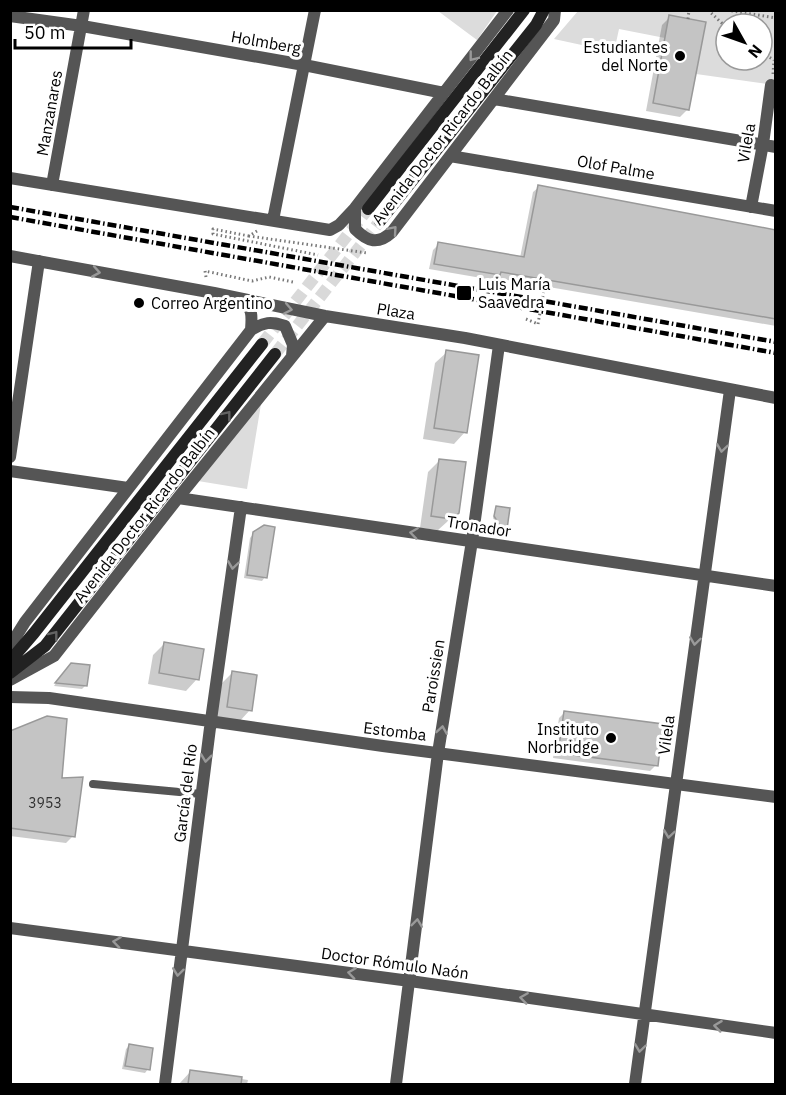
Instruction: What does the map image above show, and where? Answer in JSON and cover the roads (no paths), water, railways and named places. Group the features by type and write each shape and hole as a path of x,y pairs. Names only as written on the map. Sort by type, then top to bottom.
{"main road":[{"path":"362,208 524,10"},
{"path":"380,221 536,25 544,10"},
{"path":"10,661 262,344"},
{"path":"10,673 45,646 275,354"}],"street":[{"name":"Manzanares","path":"52,186 84,10"},
{"path":"10,178 273,220 315,10"},
{"name":"Avenida Doctor Ricardo Balbín","path":"508,10 444,93 362,208 355,229 362,235 374,241 385,238 392,232 554,20 555,10"},
{"name":"Holmberg","path":"10,16 82,26 304,65 444,93"},
{"name":"Vilela","path":"751,207 769,146 771,85"},
{"path":"494,99 769,146"},
{"name":"Olof Palme","path":"450,156 776,212"},
{"name":"Avenida Doctor Ricardo Balbín","path":"273,220 330,230 362,208"},
{"name":"Plaza","path":"10,256 776,398"},
{"path":"10,457 39,261"},
{"path":"242,299 249,305 253,314 251,330"},
{"name":"Avenida Doctor Ricardo Balbín","path":"10,680 54,656 325,316"},
{"path":"251,330 261,324 273,322 285,326 293,345 292,356"},
{"name":"Avenida Doctor Ricardo Balbín","path":"10,646 25,622 251,330"},
{"name":"Paroissien","path":"396,1084 438,753 472,541 499,345"},
{"name":"Vilela","path":"635,1084 730,390"},
{"path":"10,471 128,488"},
{"name":"Tronador","path":"178,498 776,586"},
{"name":"García del Río","path":"165,1084 201,794 241,507"},
{"name":"Estomba","path":"10,697 49,698 438,753 776,797"},
{"name":"Doctor Rómulo Naón","path":"10,928 410,981 776,1033"}],"lane":[{"path":"93,784 201,794"}],"tunnel":[{"path":"262,344 368,209"},
{"path":"275,354 380,221"}],"railway":[{"path":"10,207 776,342"},
{"path":"10,217 776,353"}],"place":[{"name":"Estudiantes del Norte","path":"680,56"},
{"name":"Luis María Saavedra","path":"464,293"},
{"name":"Correo Argentino","path":"139,303"},
{"name":"Instituto Norbridge","path":"611,738"}]}
